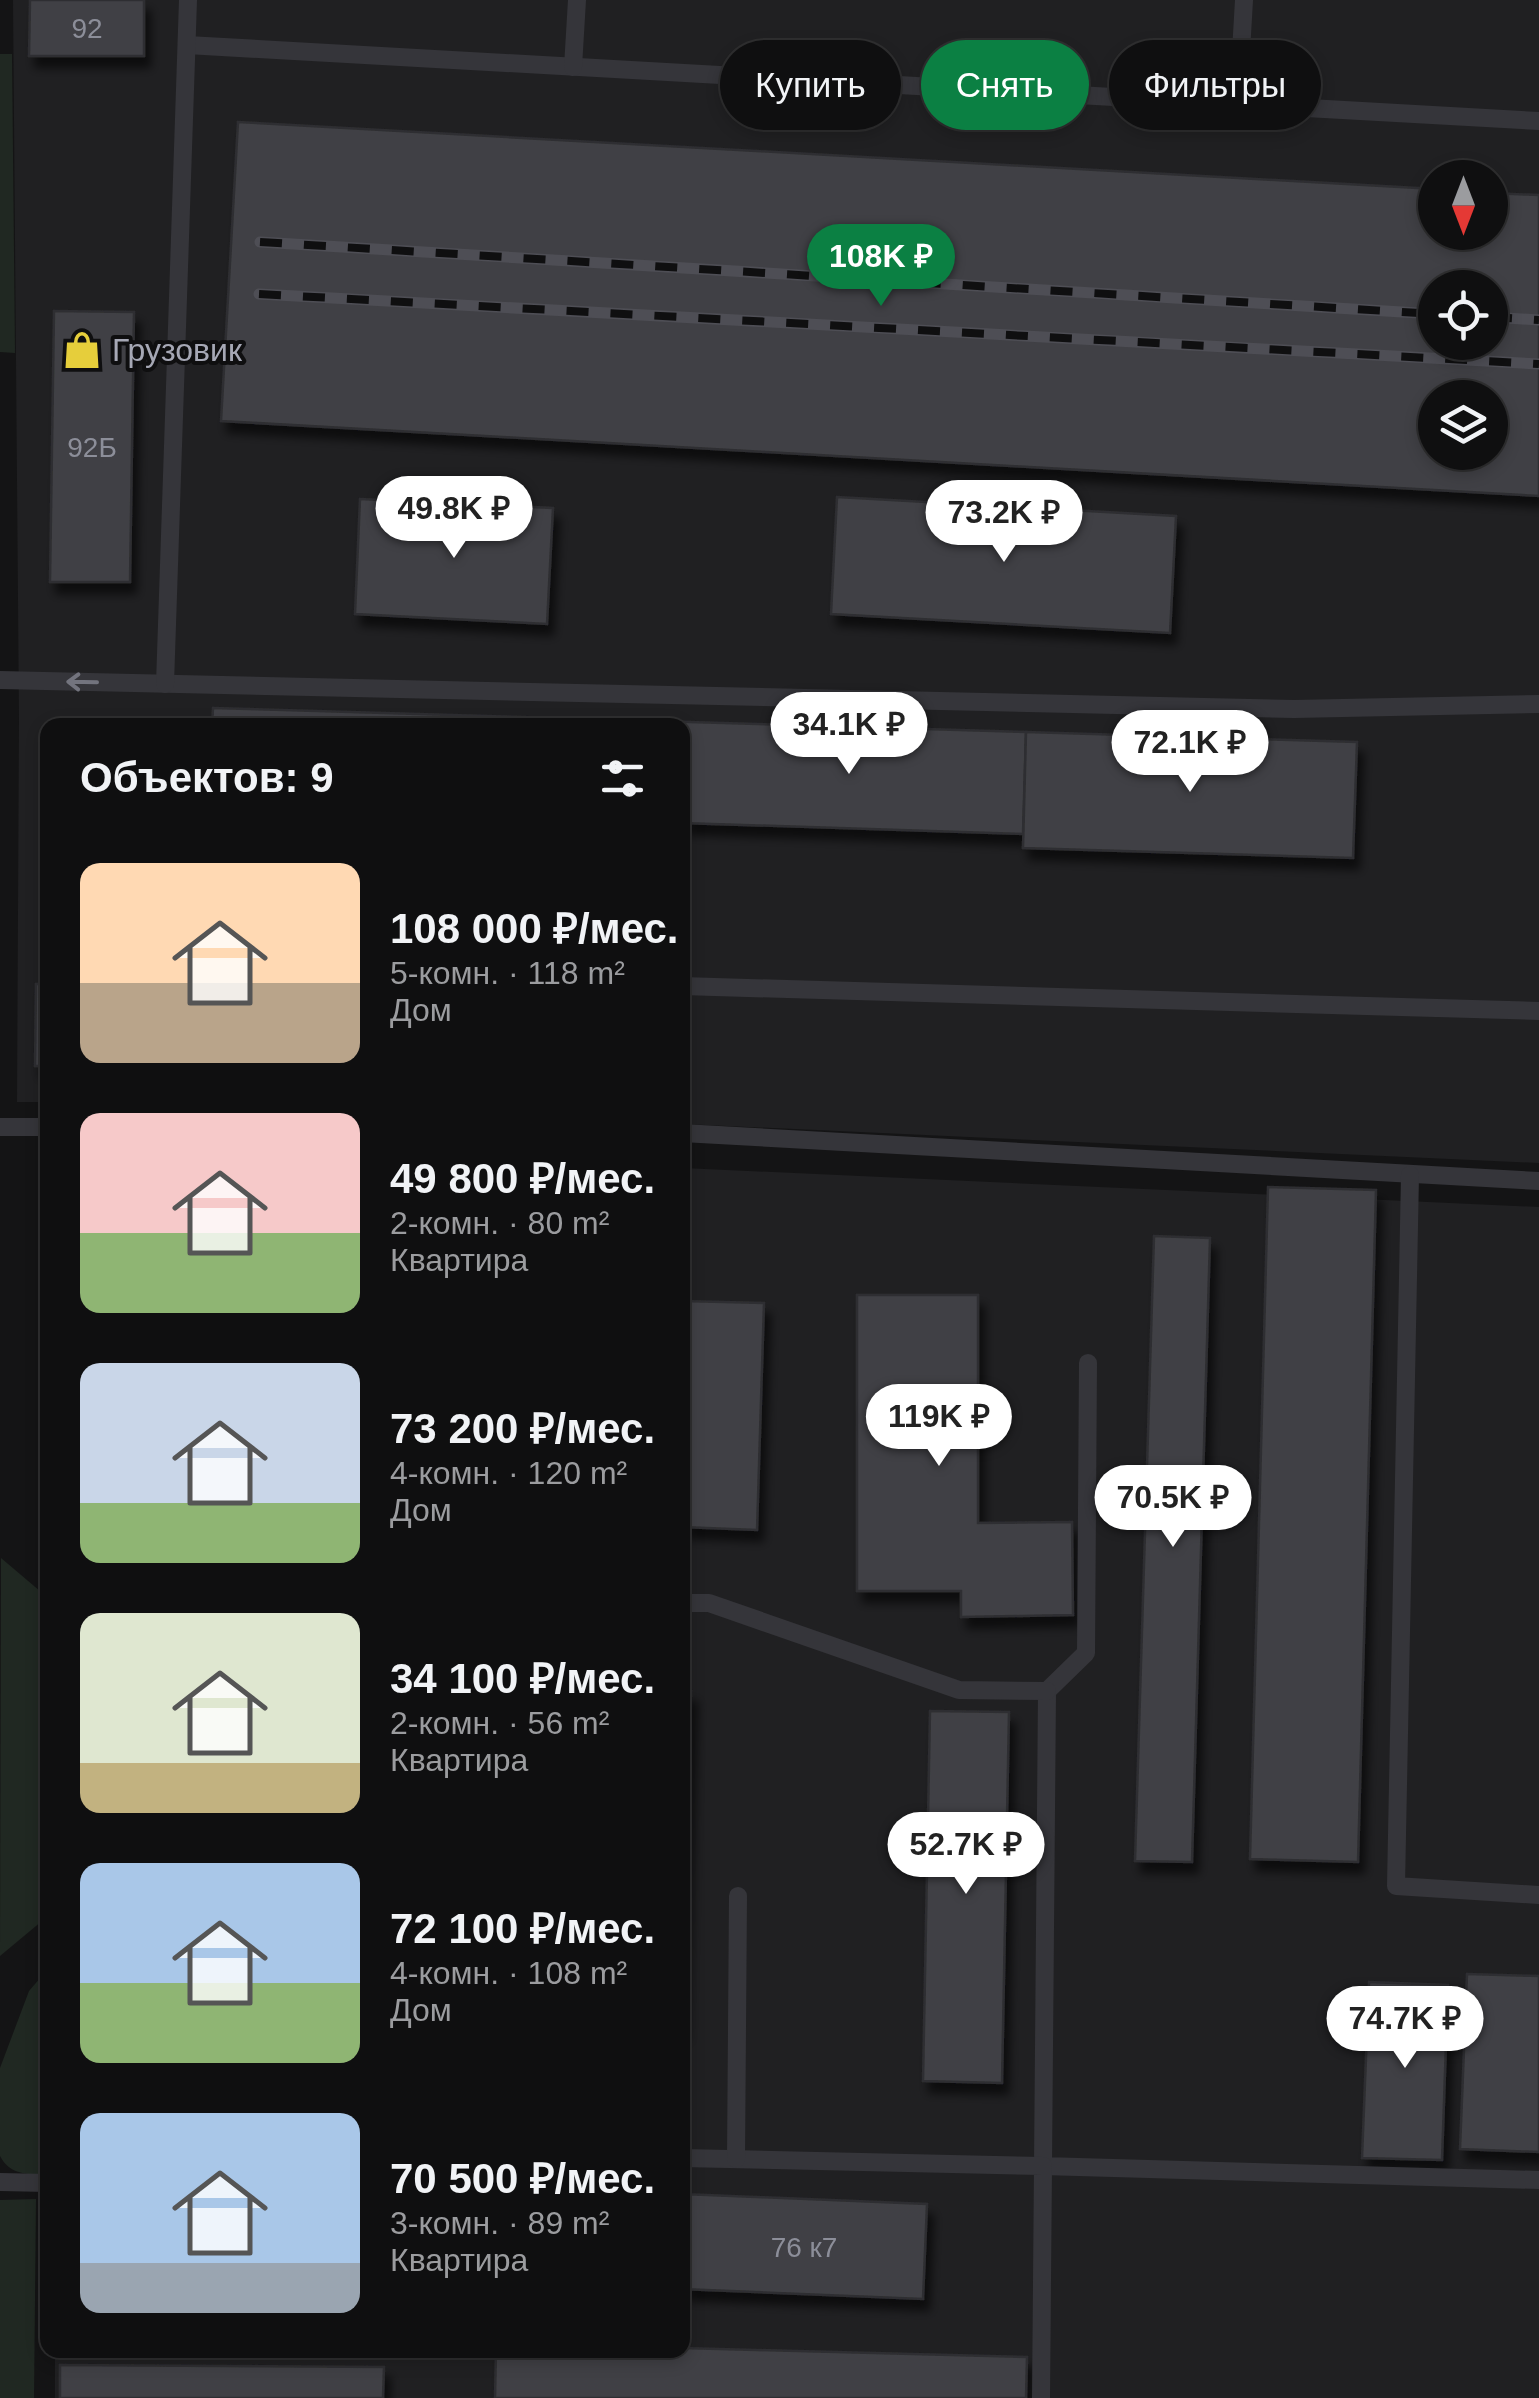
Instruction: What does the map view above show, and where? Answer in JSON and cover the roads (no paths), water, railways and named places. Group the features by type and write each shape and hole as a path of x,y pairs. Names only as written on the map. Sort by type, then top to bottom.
{"lane":[{"path":"165,684 188,0"},
{"path":"573,68 577,0"},
{"path":"1242,40 1244,0"},
{"path":"186,46 1109,97"},
{"path":"1321,109 1539,122"},
{"path":"0,680 1294,709 1539,704"},
{"path":"690,986 1539,1011"},
{"path":"0,1126 40,1126"},
{"path":"690,1133 1539,1181"},
{"path":"1410,1175 1396,1886 1539,1895"},
{"path":"690,1603 709,1603 960,1690 1047,1691 1086,1653 1088,1363"},
{"path":"1042,2398 1047,1691"},
{"path":"736,2159 738,1896"},
{"path":"690,2158 1539,2180"},
{"path":"0,2182 40,2183"}],"railway":[{"path":"260,242 1418,313"},
{"path":"259,294 1539,364"},
{"path":"1508,318 1539,320"}],"place":[{"name":"Грузовик","path":"82,350"}]}
